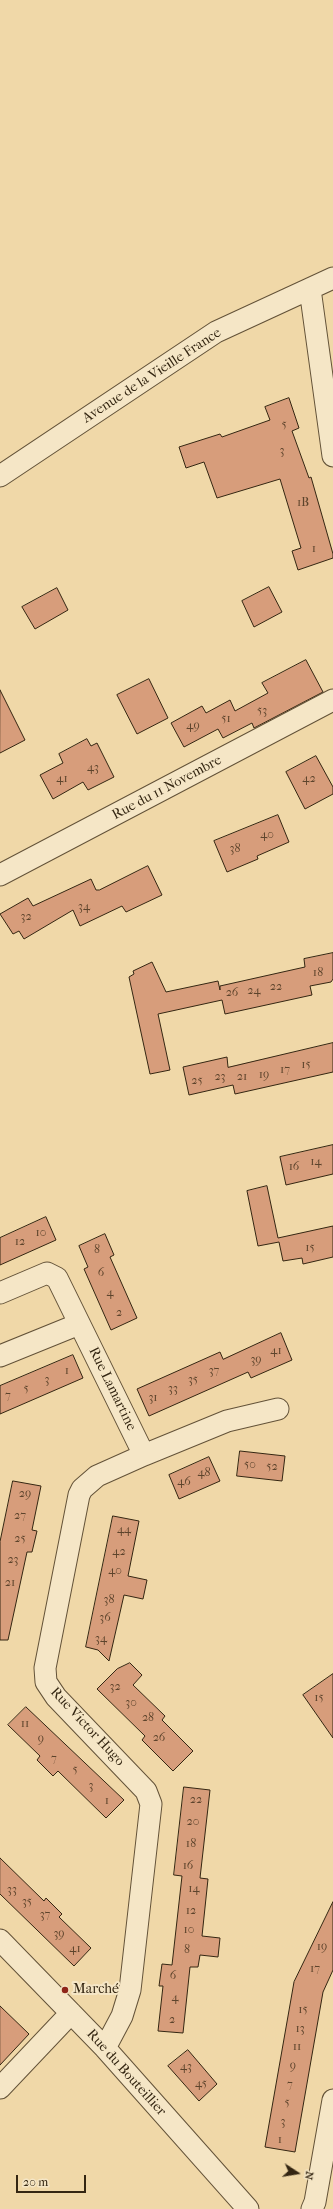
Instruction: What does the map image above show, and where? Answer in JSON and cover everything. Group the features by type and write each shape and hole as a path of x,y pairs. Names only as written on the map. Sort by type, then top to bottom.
{"street":[{"name":"Avenue de la Vieille France","path":"0,476 216,332 333,278"},
{"path":"310,289 333,456"},
{"name":"Rue du 11 Novembre","path":"0,875 333,700"},
{"name":"Rue Lamartine","path":"0,1293 47,1273 57,1278 144,1455"},
{"path":"0,1356 79,1324"},
{"name":"Rue Victor Hugo","path":"105,2048 122,2016 130,1990 151,1804 146,1791 56,1697 46,1682 45,1668 78,1495 82,1488 97,1476 144,1455 227,1421 278,1409"},
{"name":"Rue du Bouteillier","path":"0,1940 105,2048 248,2209"},
{"path":"0,2088 71,2013"},
{"path":"312,2209 315,2202 333,2100"}],"building":[{"path":"289,398 299,428 292,431 309,478 311,477 333,554 333,558 298,570 292,551 301,548 280,479 217,498 204,462 186,468 179,447 220,434 222,437 270,420 265,407"},
{"path":"269,587 282,612 254,627 242,601"},
{"path":"57,588 68,610 35,629 22,607"},
{"path":"306,660 323,692 254,728 252,723 223,738 218,729 184,747 171,723 202,706 206,713 230,700 235,711 268,693 262,683"},
{"path":"149,679 168,718 137,734 117,695"},
{"path":"0,690 25,740 0,753"},
{"path":"87,739 91,746 97,743 114,777 88,790 83,782 53,799 40,775 63,763 59,754"},
{"path":"316,756 333,787 333,794 305,809 286,772"},
{"path":"278,815 289,842 257,856 258,859 227,872 214,841"},
{"path":"148,866 162,895 126,912 122,906 80,926 73,910 24,939 19,931 13,934 0,914 28,898 33,906 91,879 96,890 99,890"},
{"path":"333,953 333,979 331,982 310,986 312,995 225,1014 222,1000 158,1014 170,1070 150,1074 129,977 134,974 133,971 152,962 166,992 218,981 220,990 220,986 305,967 304,959"},
{"path":"333,1043 333,1072 235,1094 233,1085 189,1095 183,1067 227,1057 228,1067"},
{"path":"333,1145 333,1174 286,1185 280,1157"},
{"path":"267,1186 278,1238 333,1226 333,1257 303,1264 302,1258 283,1261 279,1242 258,1246 247,1191"},
{"path":"46,1217 56,1240 0,1265 0,1238"},
{"path":"105,1234 114,1255 110,1257 137,1318 111,1330 84,1269 88,1267 79,1246"},
{"path":"281,1333 292,1360 251,1378 248,1372 149,1416 137,1389 220,1352 223,1359"},
{"path":"73,1355 83,1378 0,1414 0,1386"},
{"path":"240,1451 285,1456 282,1481 237,1476"},
{"path":"209,1457 220,1481 179,1499 169,1475"},
{"path":"13,1481 41,1486 32,1530 37,1531 32,1552 27,1552 8,1640 0,1640 0,1542"},
{"path":"113,1516 139,1521 128,1576 147,1580 143,1599 124,1595 109,1661 98,1650 86,1647"},
{"path":"130,1663 142,1675 133,1685 165,1716 162,1720 193,1751 173,1771 142,1740 145,1736 97,1689 117,1669"},
{"path":"333,1674 333,1738 303,1695"},
{"path":"26,1707 124,1800 106,1818 58,1771 53,1776 37,1760 40,1756 8,1725"},
{"path":"184,1787 210,1790 200,1878 208,1879 202,1936 220,1938 218,1957 200,1955 198,1967 190,1967 183,2033 158,2031 163,1986 159,1986 162,1964 172,1965 182,1876 174,1875"},
{"path":"0,1858 44,1901 46,1898 62,1914 59,1917 91,1948 74,1966 0,1894"},
{"path":"333,1902 333,1970 323,1992 295,2152 265,2147 294,1982"},
{"path":"0,2006 29,2034 0,2065"},
{"path":"188,2050 217,2084 199,2101 168,2066"}],"place":[{"name":"Marché","path":"65,1990"}]}
